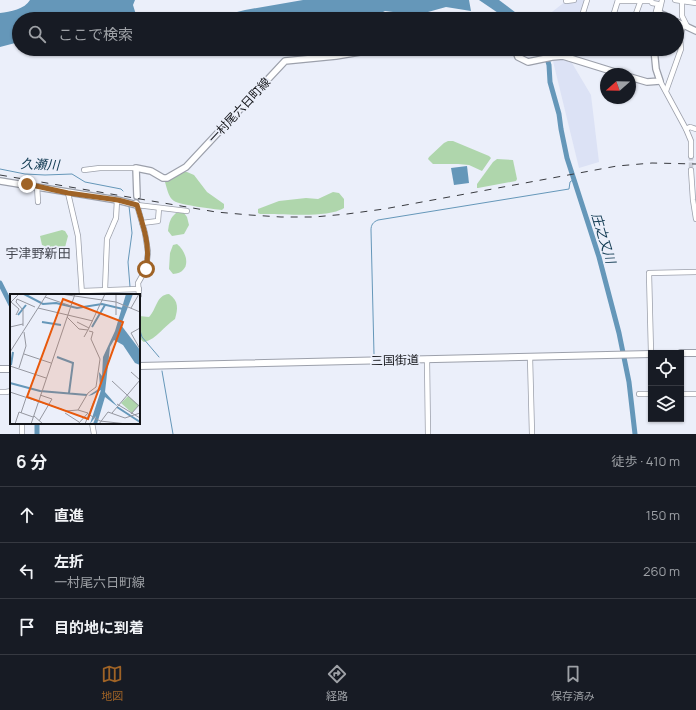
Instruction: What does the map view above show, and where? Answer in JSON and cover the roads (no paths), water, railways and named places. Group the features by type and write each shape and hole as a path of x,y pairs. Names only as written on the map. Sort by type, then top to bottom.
{"highway":[{"path":"684,353 696,353"},
{"name":"三国街道","path":"140,366 648,354"}],"main road":[{"path":"685,26 696,31"},
{"name":"一村尾六日町線","path":"136,168 151,170 163,178 167,178 186,167 285,61 336,56"},
{"path":"518,56 523,61 528,62 563,56 602,68"},
{"path":"636,79 647,82 660,81 656,69 655,56"},
{"path":"136,168 137,196"},
{"path":"0,181 37,186 68,193 136,204"}],"street":[{"path":"566,1 574,0"},
{"path":"583,12 587,0"},
{"path":"615,12 618,0 651,1 658,4 656,12"},
{"path":"659,12 662,0"},
{"path":"675,0 696,3"},
{"path":"636,12 640,1"},
{"path":"682,1 682,12"},
{"path":"666,92 679,56"},
{"path":"660,81 691,141 691,156"},
{"path":"686,129 690,127 696,129"},
{"path":"84,170 100,168 136,168"},
{"path":"691,170 696,219"},
{"path":"37,186 38,202"},
{"path":"68,193 78,236 82,293 105,290 139,289"},
{"path":"105,290 107,239 116,218 118,200"},
{"path":"139,294 138,283 146,269 148,252 147,241 136,204 186,211"},
{"path":"142,223 158,221 159,208"},
{"path":"651,350 649,273 696,272"},
{"path":"530,357 532,434"},
{"path":"427,359 428,434"},
{"path":"0,392 10,391"},
{"path":"639,394 648,394"},
{"path":"684,394 696,394"},
{"path":"92,424 94,434"}],"water":[{"path":"30,0 135,0 133,5 135,12 12,12 12,44 0,47 0,13 13,11 25,6"},
{"path":"303,0 469,0 471,11 446,7 428,12 237,12"},
{"path":"479,0 499,0 515,12 497,12"},
{"path":"467,166 469,183 454,185 451,168"}],"waterway":[{"name":"庄之又川","path":"546,56 549,65 550,82 559,114 567,158 599,257 619,333 629,382 635,434"},
{"name":"久瀬川","path":"0,169 25,174 72,174 85,182 121,189 123,191"},
{"path":"374,354 371,230 374,223 378,220 569,189 570,182 574,179"},
{"name":"久瀬川","path":"129,206 132,233 128,262 130,287"},
{"path":"0,283 10,303"},
{"name":"久瀬川","path":"140,330 142,337 159,357"},
{"name":"久瀬川","path":"162,371 173,434"},
{"path":"37,424 37,434"}],"tunnel":[{"path":"691,156 691,170"}],"railway":[{"path":"0,175 216,212 281,217 314,217 384,209 617,166 652,163 696,164"}],"district":[{"name":"宇津野新田","path":"38,253"}]}
